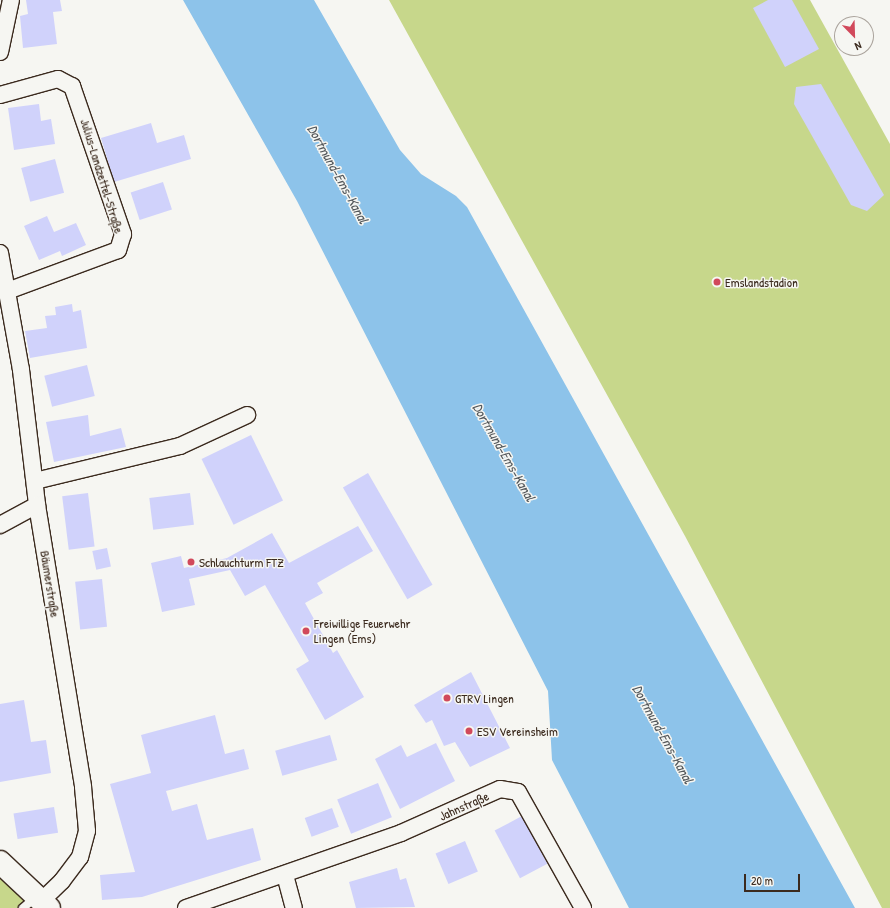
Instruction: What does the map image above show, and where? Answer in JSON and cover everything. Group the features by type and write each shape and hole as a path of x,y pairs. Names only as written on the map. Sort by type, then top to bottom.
{"main road":[{"path":"0,862 38,903"}],"street":[{"path":"0,52 11,0"},
{"name":"Julius-Landzettel-Straße","path":"0,94 58,79 72,86 123,234 118,250 5,298"},
{"name":"Bäumerstraße","path":"0,253 5,298 35,481 37,506 83,787 87,831 80,857 62,881 38,903"},
{"path":"35,481 180,446 247,415"},
{"path":"0,525 37,506"},
{"name":"Jahnstraße","path":"186,908 285,875 401,833 500,790 518,792 583,908"},
{"path":"285,875 294,908"}],"green space":[{"name":"Emslandstadion","path":"389,0 810,0 834,43 834,56 841,56 890,144 890,908 882,908 685,536"},
{"path":"0,862 49,908 0,908"}],"water":[{"name":"Dortmund-Ems-Kanal","path":"183,0 314,0 400,150 421,174 456,196 467,207 855,908 629,908 552,760 548,691 297,201"}],"building":[{"path":"26,0 60,0 62,11 53,12 57,44 23,48 20,16 28,14"},
{"path":"768,0 792,0 819,49 785,67 753,8"},
{"path":"821,84 884,195 867,211 851,205 794,104 796,87"},
{"path":"39,104 41,121 51,119 55,144 14,150 8,108"},
{"path":"151,123 157,143 184,135 191,159 114,182 101,138"},
{"path":"55,159 64,193 30,202 21,168"},
{"path":"163,182 172,210 140,220 131,193"},
{"path":"47,216 54,232 76,223 86,245 62,256 60,251 39,260 24,226"},
{"path":"72,304 73,312 81,310 87,348 30,358 25,331 47,328 45,316 56,315 55,307"},
{"path":"87,365 95,396 52,407 44,376"},
{"path":"88,415 90,436 121,428 126,447 54,462 46,422"},
{"path":"251,435 283,501 234,525 202,459"},
{"path":"368,473 432,585 407,599 343,488"},
{"path":"88,493 95,547 69,550 62,496"},
{"path":"190,493 194,525 153,530 149,498"},
{"name":"Freiwillige Feuerwehr Lingen (Ems)","path":"358,526 373,551 317,583 323,593 305,603 333,653 337,650 364,697 325,720 296,669 309,661 265,585 245,596 230,570 189,579 195,605 162,612 151,563 181,556 184,568 227,558 272,533 289,563"},
{"path":"107,548 111,567 96,570 92,551"},
{"path":"102,579 107,627 80,630 75,582"},
{"name":"ESV Vereinsheim","path":"471,672 510,748 470,767 455,742 444,746 432,720 426,723 414,705"},
{"path":"24,700 31,742 46,740 51,773 0,782 0,704"},
{"path":"215,715 225,754 244,749 249,769 166,791 172,811 197,804 207,840 253,828 261,860 142,897 102,900 100,875 135,872 110,784 151,773 141,735"},
{"path":"330,735 337,760 282,776 275,751"},
{"path":"436,743 455,781 400,809 375,759 401,745 407,757"},
{"path":"378,783 392,817 351,834 337,799"},
{"path":"54,807 58,833 18,839 14,813"},
{"path":"332,808 339,827 312,837 305,818"},
{"path":"522,816 547,864 520,878 495,831"},
{"path":"465,841 478,871 448,884 436,854"},
{"path":"397,868 400,880 406,878 415,907 356,908 349,882"}],"place":[{"name":"Emslandstadion","path":"717,282"},
{"name":"Schlauchturm FTZ","path":"191,562"},
{"name":"Freiwillige Feuerwehr Lingen (Ems)","path":"306,631"},
{"name":"GTRV Lingen","path":"447,698"},
{"name":"ESV Vereinsheim","path":"469,731"}]}
